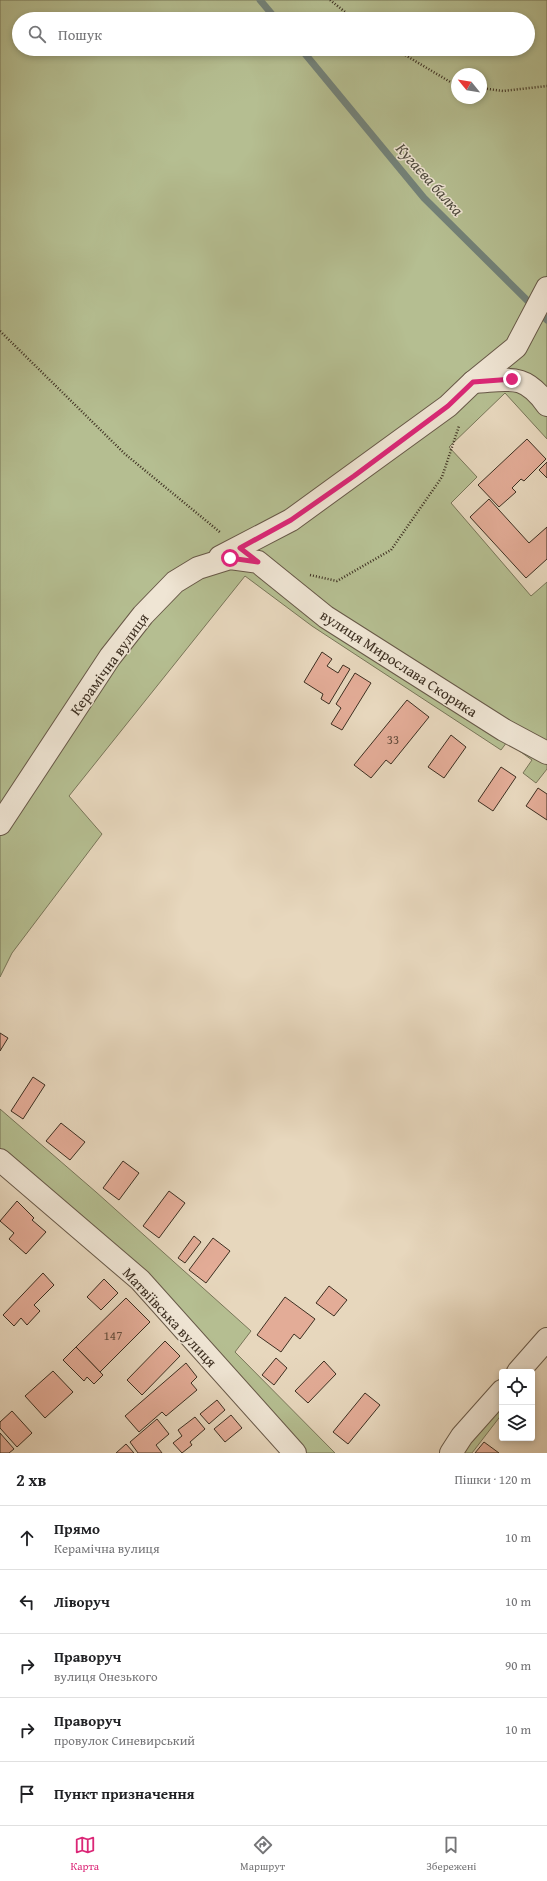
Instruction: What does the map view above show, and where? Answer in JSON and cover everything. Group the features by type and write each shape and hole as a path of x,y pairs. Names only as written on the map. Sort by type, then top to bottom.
{"street":[{"path":"198,568 240,548 291,520 354,476 448,406 473,382 516,347 547,288"},
{"path":"473,382 512,379 528,384 539,394 547,406"},
{"name":"Керамічна вулиця","path":"0,824 110,657 148,609 175,582 198,568 230,558 258,562"},
{"name":"вулиця Мирослава Скорика","path":"258,562 326,617 504,730 547,753"},
{"name":"Матвіївська вулиця","path":"0,1160 140,1280 295,1453"},
{"path":"521,1369 547,1339"},
{"path":"451,1453 462,1436 499,1394"}],"path":[{"path":"330,0 345,12"},
{"path":"407,56 451,82"},
{"path":"487,89 503,91 547,86"},
{"path":"0,331 126,454 240,548"},
{"path":"308,574 337,581 391,550 442,477 461,418"}],"green space":[{"path":"0,0 547,0 547,439 505,393 449,447 477,477 451,503 531,596 547,582 547,769 536,783 523,773 532,760 507,742 501,750 312,626 245,576 69,796 102,834 12,953 0,977"},
{"path":"0,1109 96,1192 251,1331 235,1352 335,1453 287,1453 135,1285 0,1162"},
{"path":"499,1380 499,1418 472,1453 443,1453"}],"building":[{"path":"527,439 546,459 524,481 521,479 512,488 516,492 499,507 478,485"},
{"path":"547,462 547,478 539,470"},
{"path":"489,499 529,543 547,527 547,559 526,578 470,517"},
{"path":"322,652 332,659 327,666 338,673 343,665 350,669 329,704 321,699 323,694 304,682"},
{"path":"355,673 371,683 342,730 331,724 341,708 336,704"},
{"path":"407,700 429,717 391,764 386,760 371,778 354,765"},
{"path":"451,735 466,747 444,778 428,767"},
{"path":"501,767 516,777 493,811 478,801"},
{"path":"538,788 547,794 547,820 526,806"},
{"path":"0,1033 8,1038 0,1051"},
{"path":"33,1077 45,1085 23,1119 11,1111"},
{"path":"61,1123 85,1142 70,1160 46,1141"},
{"path":"123,1161 139,1173 119,1200 103,1188"},
{"path":"169,1191 185,1203 159,1238 143,1226"},
{"path":"17,1201 34,1218 32,1220 46,1232 26,1254 9,1239 14,1233 0,1221"},
{"path":"194,1236 201,1242 185,1263 178,1258"},
{"path":"213,1238 230,1251 206,1283 189,1270"},
{"path":"43,1273 54,1285 34,1305 40,1311 27,1325 21,1318 14,1326 3,1315"},
{"path":"104,1279 118,1293 101,1310 87,1297"},
{"path":"329,1286 347,1300 334,1316 316,1303"},
{"path":"285,1297 315,1319 300,1339 294,1334 281,1352 257,1335"},
{"path":"126,1298 150,1322 100,1372 76,1347"},
{"path":"165,1341 180,1356 142,1395 127,1380"},
{"path":"76,1347 103,1375 94,1384 87,1377 84,1381 63,1360"},
{"path":"276,1358 287,1368 274,1385 262,1375"},
{"path":"324,1361 336,1374 308,1403 295,1391"},
{"path":"186,1363 197,1377 191,1383 197,1390 166,1416 162,1412 139,1432 125,1416"},
{"path":"53,1371 73,1392 45,1418 25,1396"},
{"path":"365,1393 380,1405 348,1444 333,1432"},
{"path":"217,1400 225,1410 209,1424 200,1414"},
{"path":"12,1411 32,1433 17,1447 0,1428 0,1422"},
{"path":"231,1415 242,1428 225,1442 214,1429"},
{"path":"195,1417 205,1429 190,1442 192,1445 182,1453 173,1443 182,1436 178,1430"},
{"path":"157,1419 169,1434 156,1445 162,1453 138,1453 130,1442"},
{"path":"0,1433 14,1449 9,1453 0,1453"},
{"path":"484,1442 499,1453 475,1453"},
{"path":"126,1444 134,1453 116,1453"}],"waterway":[{"name":"Кугаєва балка","path":"260,0 270,12"},
{"name":"Кугаєва балка","path":"307,56 424,198 547,320"}],"route":[{"path":"230,558 258,562 240,548 291,520 354,476 448,406 473,382 512,379"}]}
